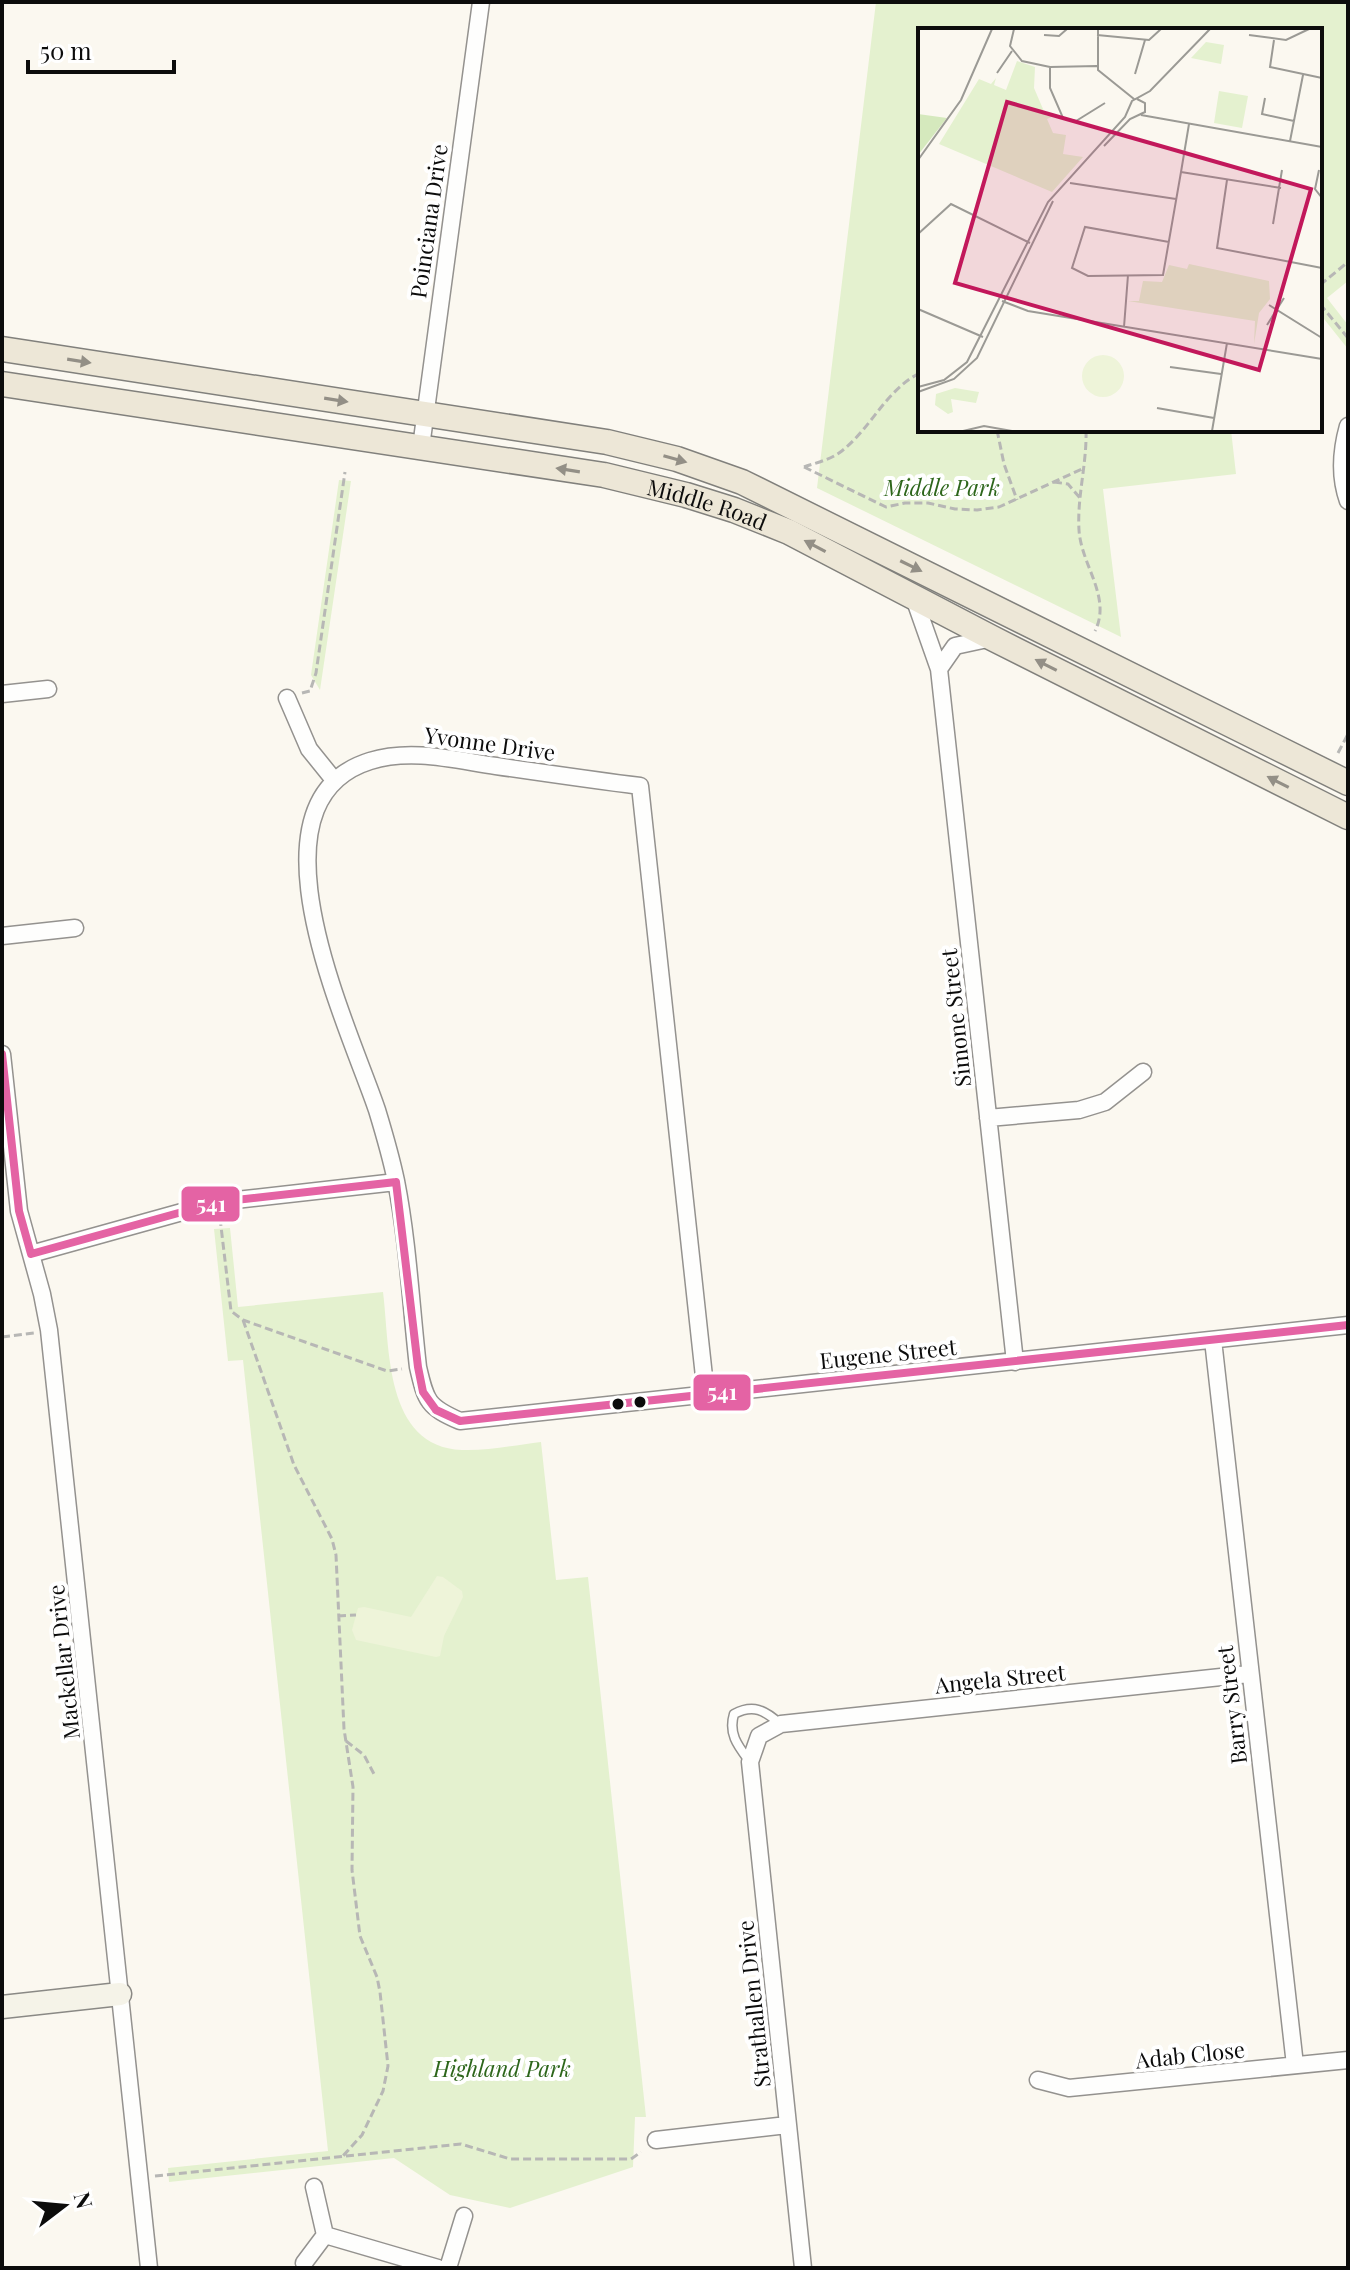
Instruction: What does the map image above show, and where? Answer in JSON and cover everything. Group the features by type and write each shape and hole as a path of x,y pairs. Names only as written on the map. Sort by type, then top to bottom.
{"main road":[{"name":"Middle Road","path":"2,349 607,442 677,459 742,482 1348,783"},
{"name":"Middle Road","path":"2,384 615,477 710,503 789,532 1348,817"}],"street":[{"name":"Poinciana Drive","path":"421,447 481,2"},
{"path":"1348,426 1341,452 1348,501"},
{"name":"Simone Street","path":"914,598 939,669 1015,1362"},
{"path":"939,669 955,646 992,638"},
{"path":"2,694 48,689"},
{"path":"287,698 309,749 334,780 318,805 307,843 311,904 326,970 378,1113 396,1182 418,1367"},
{"name":"Yvonne Drive","path":"334,780 369,761 409,754 640,786 706,1395"},
{"path":"2,936 75,928"},
{"name":"Mackellar Drive","path":"2,1054 19,1211 49,1330 149,2268"},
{"path":"988,1118 1079,1110 1105,1102 1143,1072"},
{"path":"31,1254 218,1202 396,1182"},
{"name":"Eugene Street","path":"418,1367 423,1392 436,1410 460,1421 1348,1325"},
{"name":"Barry Street","path":"1213,1340 1295,2065"},
{"name":"Angela Street","path":"759,1736 781,1724 1249,1674"},
{"name":"Strathallen Drive","path":"759,1736 750,1762 803,2268"},
{"path":"2,2007 120,1994"},
{"name":"Adab Close","path":"1038,2080 1069,2088 1348,2060"},
{"path":"656,2140 787,2125"},
{"path":"304,2263 325,2235 314,2187"},
{"path":"448,2268 464,2216"},
{"path":"325,2235 438,2268"}],"lane":[{"path":"750,1762 736,1744 730,1727 734,1714 745,1708 758,1709 781,1724"}],"path":[{"path":"1322,283 1348,262"},
{"path":"1322,306 1348,338"},
{"path":"918,375 891,396 838,454 804,467 886,507 917,503 977,510 999,507 1017,500 1084,468"},
{"path":"997,432 1004,464 1017,500"},
{"path":"1086,432 1079,531 1084,559 1102,605 1100,622 1095,631"},
{"path":"287,698 310,691 316,673 345,472"},
{"path":"1054,482 1068,484 1080,498"},
{"path":"1338,753 1348,734"},
{"path":"218,1202 231,1311 243,1320 387,1371 418,1367"},
{"path":"243,1320 294,1465 332,1539 336,1555 346,1741 353,1787 352,1870 360,1936 377,1977 388,2066 383,2091 362,2135 342,2157"},
{"path":"2,1337 49,1330"},
{"path":"338,1616 356,1615"},
{"path":"346,1741 364,1755 374,1774"},
{"path":"139,2178 461,2144 510,2159 631,2159 656,2140"}],"green space":[{"name":"Middle Park","path":"876,2 1348,2 1348,281 1327,298 1348,325 1348,349 1322,316 1322,28 918,28 918,432 1231,432 1236,474 1103,489 1121,637 817,488"},
{"path":"339,480 351,481 320,690 311,675"},
{"name":"Highland Park","path":"230,1228 238,1307 383,1292 396,1390 405,1413 418,1432 436,1445 462,1450 541,1442 556,1580 588,1577 646,2117 635,2117 633,2167 510,2208 450,2195 394,2158 169,2182 168,2168 328,2151 243,1360 228,1361 214,1229"},
{"path":"437,1576 462,1591 463,1597 444,1636 440,1656 356,1640 352,1630 358,1608 411,1617"}],"transit line":[{"name":"541","path":"2,1054 19,1211 31,1254"},
{"name":"541","path":"396,1182 418,1367 423,1392 436,1410"},
{"name":"541","path":"31,1254 218,1202 396,1182"},
{"name":"541","path":"436,1410 460,1421 1348,1325"}]}
